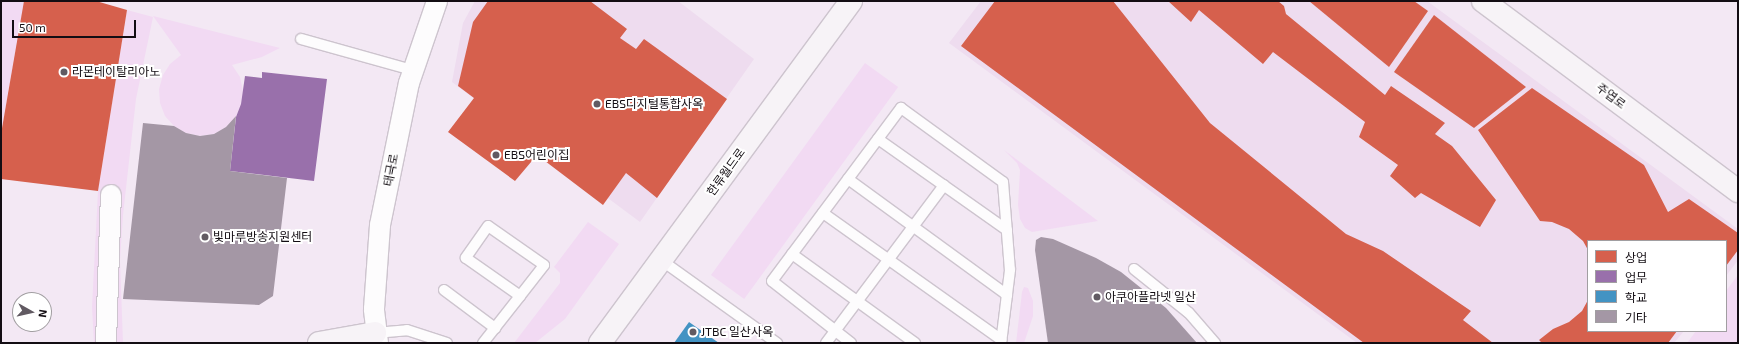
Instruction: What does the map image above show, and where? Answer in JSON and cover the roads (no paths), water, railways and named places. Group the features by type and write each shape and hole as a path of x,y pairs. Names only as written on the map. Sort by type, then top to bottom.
{"main road":[{"name":"한류월드로","path":"600,343 852,1"},
{"name":"주엽로","path":"1483,1 1738,191"},
{"path":"319,343 377,338"}],"street":[{"name":"태극로","path":"377,338 374,309 380,225 412,70 437,1"},
{"path":"106,343 111,196"}],"lane":[{"path":"301,39 412,70"},
{"path":"823,212 1001,342 1010,270 1003,182 901,108 823,212 772,281 851,343"},
{"path":"878,139 1007,230"},
{"path":"848,179 1007,295"},
{"path":"826,343 944,185"},
{"path":"483,343 495,328 520,296 544,265 488,226 466,258 520,296"},
{"path":"792,254 915,343"},
{"path":"661,260 777,343"},
{"path":"1134,269 1189,313 1215,343"},
{"path":"444,290 495,328"},
{"path":"377,338 411,330 447,343"}],"place":[{"name":"라몬테이탈리아노","path":"64,72"},
{"name":"EBS디지털통합사옥","path":"597,104"},
{"name":"EBS어린이집","path":"496,155"},
{"name":"빛마루방송지원센터","path":"205,237"},
{"name":"아쿠아플라넷 일산","path":"1097,297"},
{"name":"JTBC 일산사옥","path":"693,332"}]}
